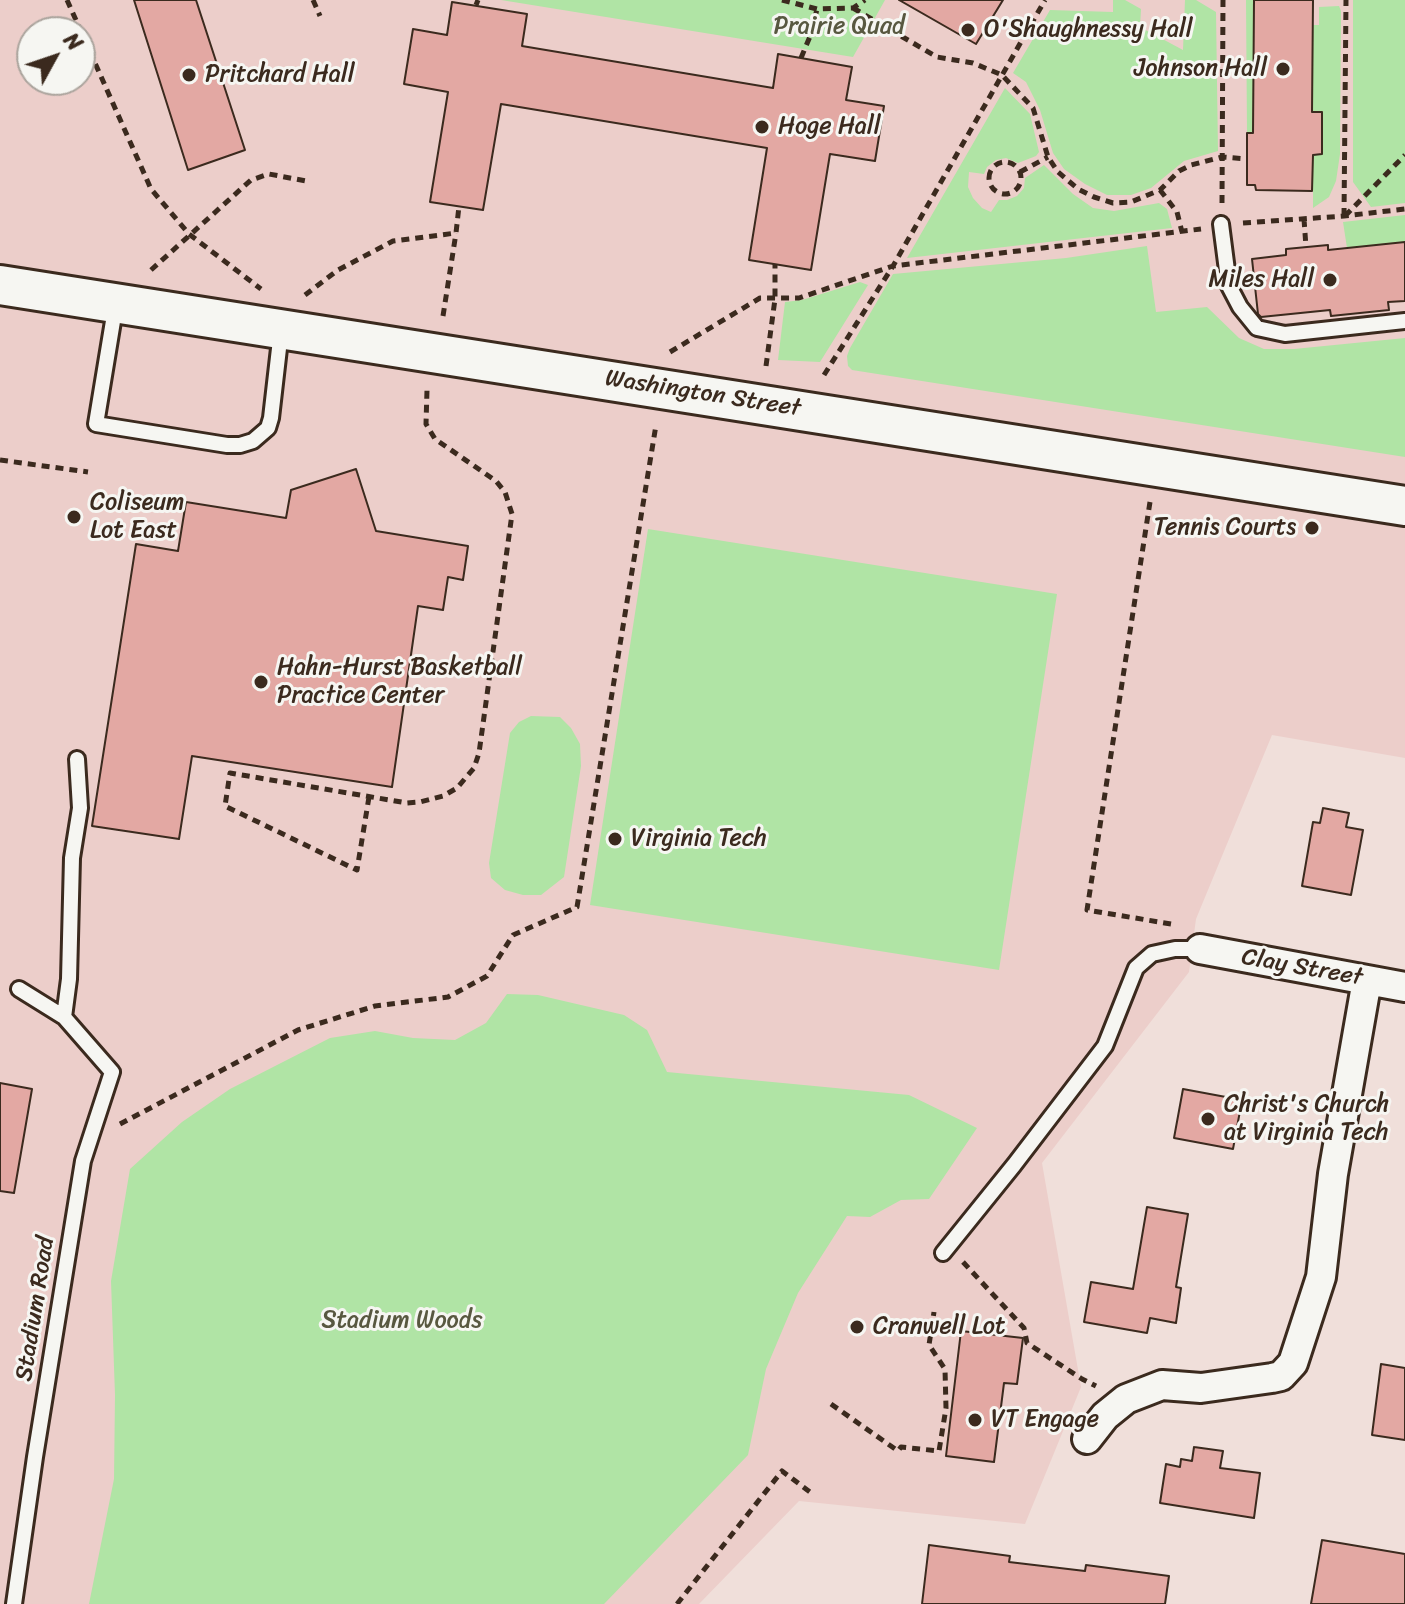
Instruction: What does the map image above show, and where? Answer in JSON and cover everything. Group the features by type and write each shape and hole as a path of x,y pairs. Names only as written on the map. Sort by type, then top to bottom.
{"main road":[{"name":"Washington Street","path":"0,285 1405,506"}],"street":[{"name":"Clay Street","path":"1200,949 1405,987"},
{"path":"1087,1439 1105,1416 1126,1399 1162,1385 1201,1388 1272,1378 1281,1376 1293,1363 1321,1277 1333,1174 1367,980"}],"lane":[{"path":"1221,224 1229,286 1240,307 1257,328 1285,334 1405,321"},
{"path":"116,303 96,424 227,445 247,443 262,436 268,428 281,329"},
{"path":"19,989 64,1017 69,979 72,858 80,808 77,759"},
{"path":"943,1253 1105,1046 1136,968 1152,954 1175,949 1200,949"},
{"name":"Stadium Road","path":"14,1604 83,1161 112,1072 64,1017"}],"path":[{"path":"67,0 151,189 189,234 261,289"},
{"path":"313,0 320,16"},
{"path":"782,0 817,9 853,8 937,57 973,63 1002,75 1033,108 1048,157 1058,172 1078,189 1113,203 1131,202 1160,190 1179,171 1222,157 1247,159"},
{"path":"853,8 865,0"},
{"path":"824,375 893,266 1045,0"},
{"path":"1221,224 1223,0"},
{"path":"1344,216 1346,0"},
{"path":"801,58 817,9"},
{"path":"1344,216 1405,155"},
{"path":"1020,172 1048,157"},
{"path":"1007,162 1020,172 1019,188 1012,193 1004,195 990,185 989,177 998,163 1007,162"},
{"path":"151,270 251,180 269,174 306,181"},
{"path":"1160,190 1177,212 1182,232"},
{"path":"443,316 459,206"},
{"path":"670,352 760,298 799,298 893,266 1182,232 1221,224 1405,209"},
{"path":"1304,219 1306,247"},
{"path":"305,295 338,270 393,241 456,233"},
{"path":"766,366 775,299 775,264"},
{"path":"369,797 357,870 225,806 230,773 369,797 420,802 443,796 457,788 474,768 486,707 512,514 505,492 496,481 435,439 426,424 427,390"},
{"path":"83,1161 116,1126 298,1030 375,1006 448,997 487,976 513,935 577,907 656,425"},
{"path":"0,460 88,472"},
{"path":"1150,501 1087,910 1175,925"},
{"path":"963,1262 1024,1328 1027,1343 1082,1379"},
{"path":"831,1404 898,1451 901,1447 939,1451 946,1408 945,1369 929,1345 934,1312"},
{"path":"677,1604 782,1471 814,1495"}],"shaded area":[{"name":"Virginia Tech","path":"0,0 1405,0 1405,758 1272,735 1196,919 1189,972 1042,1163 1081,1387 1025,1524 799,1501 699,1604 0,1604"}],"green space":[{"name":"Prairie Quad","path":"501,0 885,0 853,57"},
{"path":"1113,0 1125,0 1141,9 1140,27 1183,50 1185,0 1196,0 1216,12 1218,151 1184,161 1151,188 1131,195 1107,195 1064,169 1053,153 1040,110 1026,82 1013,73 1050,10 1113,12"},
{"path":"1246,0 1254,0 1253,133 1247,133"},
{"path":"1353,0 1405,0 1405,203 1371,207 1353,182"},
{"path":"1339,6 1340,154 1336,181 1329,197 1313,208 1313,155 1322,154 1313,112 1313,25 1319,25 1319,7"},
{"path":"1005,88 1030,114 1039,152 1018,163 1006,158 996,160 984,174 969,172 968,187 982,208 991,212 999,200 1017,196 1024,188 1025,178 1044,165 1073,194 1093,208 1114,211 1159,203 1167,209 1172,228 907,258"},
{"path":"1405,215 1405,242 1347,248 1343,222"},
{"path":"1147,246 1156,312 1207,307 1239,338 1264,349 1405,338 1405,457 852,370 848,366 850,348 893,274 1066,258"},
{"path":"860,282 868,285 820,362 778,360 785,302 802,300"},
{"path":"648,529 1057,594 999,970 590,905"},
{"path":"531,716 560,717 580,744 581,766 564,877 541,895 523,895 505,890 491,878 489,863 510,733 519,722"},
{"name":"Stadium Woods","path":"507,994 538,995 624,1015 647,1030 667,1072 909,1095 977,1128 929,1199 901,1200 870,1217 847,1216 798,1293 766,1369 748,1455 604,1604 89,1604 114,1479 111,1281 130,1169 182,1122 230,1089 330,1038 375,1031 413,1038 455,1040 486,1023"}],"building":[{"name":"Pritchard Hall","path":"134,0 196,0 245,150 188,170"},
{"name":"O'Shaughnessy Hall","path":"899,0 1003,0 976,44"},
{"name":"Johnson Hall","path":"1254,0 1313,0 1312,112 1322,112 1322,154 1313,155 1312,191 1256,190 1255,185 1247,185 1247,133 1253,133"},
{"name":"Hoge Hall","path":"452,2 527,14 522,46 773,88 778,54 852,67 846,100 884,106 875,161 830,154 811,270 749,260 767,148 501,104 483,210 430,202 448,92 404,84 413,29 447,35"},
{"name":"Miles Hall","path":"1405,242 1405,301 1388,302 1389,310 1331,316 1330,310 1261,317 1258,314 1252,259 1286,255 1286,249 1328,245 1328,250"},
{"name":"Hahn-Hurst Basketball Practice Center","path":"356,469 376,531 468,546 463,580 448,577 443,610 418,606 392,787 192,756 179,839 92,826 136,544 178,551 186,502 286,518 291,490"},
{"path":"1323,808 1349,813 1346,827 1363,830 1351,895 1302,886 1313,822 1320,823"},
{"path":"0,1083 32,1089 14,1193 0,1191"},
{"name":"Christ's Church at Virginia Tech","path":"1183,1089 1242,1100 1233,1149 1174,1138"},
{"path":"1147,1207 1188,1214 1176,1287 1181,1288 1176,1323 1150,1318 1147,1333 1084,1322 1091,1282 1133,1289"},
{"name":"VT Engage","path":"961,1331 1023,1338 1017,1384 1004,1383 994,1462 946,1456"},
{"path":"1381,1364 1405,1368 1405,1440 1372,1435"},
{"path":"1194,1447 1223,1451 1220,1468 1260,1473 1254,1518 1160,1503 1166,1464 1180,1467 1181,1459 1192,1461"},
{"path":"1322,1540 1405,1554 1405,1604 1311,1604"},
{"path":"929,1545 1010,1556 1009,1562 1085,1571 1086,1565 1169,1576 1165,1604 922,1604"}],"place":[{"name":"O'Shaughnessy Hall","path":"968,30"},
{"name":"Johnson Hall","path":"1283,69"},
{"name":"Pritchard Hall","path":"189,75"},
{"name":"Hoge Hall","path":"762,127"},
{"name":"Miles Hall","path":"1330,280"},
{"name":"Coliseum Lot East","path":"74,517"},
{"name":"Tennis Courts","path":"1312,528"},
{"name":"Hahn-Hurst Basketball Practice Center","path":"261,682"},
{"name":"Virginia Tech","path":"615,839"},
{"name":"Christ's Church at Virginia Tech","path":"1208,1119"},
{"name":"Cranwell Lot","path":"857,1327"},
{"name":"VT Engage","path":"975,1420"}]}
